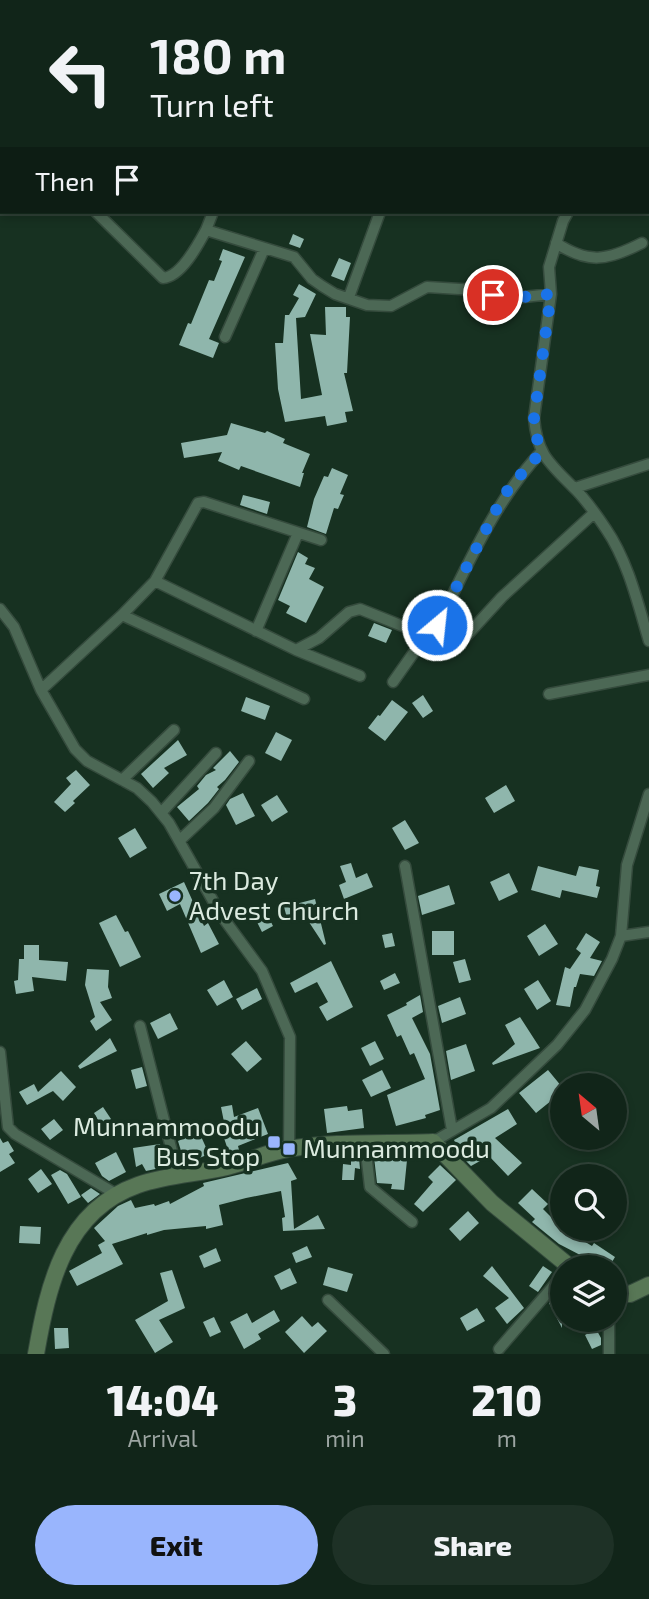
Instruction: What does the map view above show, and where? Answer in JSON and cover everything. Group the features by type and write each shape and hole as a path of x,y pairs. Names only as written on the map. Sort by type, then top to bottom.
{"main road":[{"path":"36,1354 53,1276 69,1240 94,1211 116,1194 138,1185 227,1167 289,1149 433,1142 492,1203 555,1255"},
{"path":"627,1294 649,1285"}],"street":[{"path":"98,214 163,278 174,275 196,250 212,214"},
{"path":"349,297 379,214"},
{"path":"567,214 549,267 551,294 534,418 536,435 548,464 575,488 616,547 635,594 649,641"},
{"path":"206,230 294,257 312,279 335,294 367,305 391,306 426,287 476,290 515,298 551,294"},
{"path":"556,243 584,258 602,258 642,243"},
{"path":"225,337 264,249"},
{"path":"393,682 429,631 441,619 482,535 509,488 541,452"},
{"path":"575,488 649,464"},
{"path":"41,690 155,581 196,505 201,502 321,540"},
{"path":"459,643 502,597 594,513"},
{"path":"257,631 298,533"},
{"path":"155,581 296,650 360,676"},
{"path":"0,608 14,627 41,690 75,750 87,761 137,788 161,813 221,915 262,971 290,1037 289,1149"},
{"path":"296,650 319,638 349,612 360,609 420,634 429,631"},
{"path":"122,615 304,699"},
{"path":"549,694 649,675"},
{"path":"122,780 174,730"},
{"path":"161,813 216,754"},
{"path":"179,841 214,808 248,761"},
{"path":"433,1142 491,1108 557,1045 585,1010 621,936 627,865 649,794"},
{"path":"405,866 452,1130"},
{"path":"621,936 649,932"},
{"path":"140,1026 178,1175"},
{"path":"0,1052 4,1129 116,1194"},
{"path":"365,1144 370,1187 412,1222"},
{"path":"499,1349 550,1290"},
{"path":"328,1300 384,1354"},
{"path":"609,1332 609,1354"}],"building":[{"path":"293,234 304,239 300,248 289,244"},
{"path":"223,249 245,257 209,339 219,343 213,358 179,345 209,280 214,281 222,261 219,260"},
{"path":"339,258 351,263 344,281 331,276"},
{"path":"299,284 316,294 305,317 296,318 301,399 322,395 310,334 326,335 325,307 346,307 346,317 350,317 347,373 344,373 353,411 345,412 347,422 327,426 325,416 285,422 278,389 275,343 283,343 285,315 289,315 299,298 293,295"},
{"path":"231,423 265,433 267,431 285,439 283,443 310,454 302,473 300,487 241,466 239,470 218,461 222,452 184,458 181,443 227,435"},
{"path":"332,468 348,475 340,494 344,495 338,509 334,508 326,534 307,527 314,499 324,476 328,477"},
{"path":"243,495 270,502 267,514 240,505"},
{"path":"298,552 308,558 305,564 315,568 309,579 324,587 306,623 286,613 290,606 278,600"},
{"path":"374,623 392,630 386,643 368,636"},
{"path":"423,695 433,711 423,718 412,703"},
{"path":"246,697 270,706 265,720 241,711"},
{"path":"392,700 408,712 385,741 368,728"},
{"path":"276,732 292,740 281,761 265,753"},
{"path":"178,740 187,755 164,768 169,773 153,788 141,774"},
{"path":"230,751 239,762 217,787 219,789 208,803 189,821 177,807 199,789 197,786 206,775 216,770 213,768"},
{"path":"76,770 90,785 65,812 54,802 71,784 66,778"},
{"path":"506,785 515,801 494,813 485,798"},
{"path":"243,793 255,816 236,825 226,805 230,799"},
{"path":"277,795 288,812 272,822 261,805"},
{"path":"405,820 419,843 405,850 392,828"},
{"path":"135,828 147,848 130,858 118,838"},
{"path":"351,863 356,878 367,873 373,887 344,899 339,885 346,882 340,866"},
{"path":"538,866 576,876 579,866 599,870 596,886 600,887 597,898 562,890 560,898 531,890"},
{"path":"509,873 518,892 499,901 490,882"},
{"path":"184,882 204,926 208,923 219,944 201,953 180,904 167,911 159,894"},
{"path":"449,885 455,904 422,915 418,896"},
{"path":"315,899 326,944 324,945 305,916 287,918 284,907"},
{"path":"266,912 273,926 262,932 255,918"},
{"path":"116,915 125,932 128,931 141,957 120,967 99,923"},
{"path":"545,924 558,944 539,956 527,936"},
{"path":"432,931 454,931 454,955 432,955"},
{"path":"392,933 395,946 385,948 382,935"},
{"path":"586,933 600,942 590,958 602,961 594,976 580,974 570,1007 556,1005 565,967 570,969 581,953 576,949"},
{"path":"24,945 39,945 39,960 68,962 66,981 32,977 34,991 16,994 14,981 18,980 19,959 24,959"},
{"path":"465,959 471,980 459,983 453,962"},
{"path":"331,961 353,1007 327,1021 319,1007 328,1002 317,982 295,993 290,983"},
{"path":"87,969 109,970 108,987 112,998 100,1002 112,1020 96,1031 90,1021 95,1017 85,985"},
{"path":"395,973 400,983 384,990 380,981"},
{"path":"224,980 233,997 217,1006 207,990"},
{"path":"538,980 551,1001 537,1010 524,989"},
{"path":"257,988 262,999 242,1010 236,999"},
{"path":"420,995 423,1012 412,1018 430,1054 440,1110 425,1115 426,1118 396,1126 387,1095 425,1079 414,1053 410,1055 401,1035 397,1037 387,1015"},
{"path":"460,997 466,1014 442,1023 438,1006"},
{"path":"170,1013 178,1029 158,1039 150,1023"},
{"path":"520,1017 540,1048 493,1065 492,1063 515,1044 505,1025"},
{"path":"110,1038 117,1051 80,1069 78,1066"},
{"path":"246,1041 262,1059 247,1072 231,1054"},
{"path":"375,1041 384,1059 370,1066 361,1048"},
{"path":"466,1044 475,1071 451,1080 446,1051"},
{"path":"142,1067 147,1086 136,1089 131,1070"},
{"path":"382,1070 391,1088 371,1097 362,1080"},
{"path":"548,1070 550,1073 550,1102 536,1113 519,1093"},
{"path":"61,1071 76,1087 63,1101 53,1091 27,1105 19,1092 34,1084 38,1092"},
{"path":"232,1105 234,1117 258,1108 268,1134 238,1146 239,1150 229,1153 224,1138 227,1137 221,1107"},
{"path":"347,1106 348,1111 362,1109 364,1128 327,1133 324,1109"},
{"path":"103,1107 111,1119 101,1125 94,1113"},
{"path":"508,1109 517,1124 495,1138 522,1163 508,1176 489,1156 471,1166 462,1157 454,1140"},
{"path":"54,1119 63,1130 50,1140 41,1129"},
{"path":"199,1132 209,1154 185,1164 178,1141"},
{"path":"0,1138 3,1143 8,1141 14,1151 9,1154 15,1163 0,1172"},
{"path":"160,1144 165,1167 146,1171 142,1164 136,1167 133,1148"},
{"path":"116,1152 126,1172 109,1181 102,1176 95,1163"},
{"path":"374,1157 407,1160 404,1190 391,1189 392,1184 377,1183"},
{"path":"351,1158 359,1158 360,1169 355,1168 354,1180 342,1180 343,1164 351,1165"},
{"path":"288,1163 297,1179 291,1181 294,1229 318,1215 325,1229 283,1231 282,1218 285,1217 281,1191 246,1198 219,1205 223,1225 206,1229 206,1226 164,1230 112,1244 123,1264 77,1286 69,1271 102,1253 98,1245 105,1241 94,1228 118,1206 131,1200 135,1208 169,1201 170,1204 204,1186 203,1183"},
{"path":"440,1165 456,1180 423,1212 414,1204 433,1182 428,1177"},
{"path":"41,1169 52,1184 38,1193 28,1179"},
{"path":"60,1170 67,1174 81,1197 68,1204 51,1175"},
{"path":"91,1188 100,1194 88,1203 81,1195"},
{"path":"532,1189 548,1204 543,1209 550,1216 550,1237 532,1222 535,1219 518,1203"},
{"path":"468,1211 479,1223 460,1241 449,1229"},
{"path":"20,1226 41,1227 40,1244 19,1243"},
{"path":"555,1241 584,1241 592,1246 594,1243 612,1255 580,1255"},
{"path":"307,1246 312,1257 296,1263 292,1253"},
{"path":"216,1248 221,1261 204,1268 199,1256"},
{"path":"492,1266 524,1308 507,1324 495,1308 509,1298 483,1276"},
{"path":"543,1266 550,1271 538,1292 529,1286"},
{"path":"328,1267 353,1274 347,1292 323,1285"},
{"path":"290,1268 297,1283 281,1290 274,1276"},
{"path":"172,1270 185,1308 159,1320 173,1342 155,1353 135,1320 168,1301 160,1273"},
{"path":"477,1308 485,1321 467,1331 460,1318"},
{"path":"274,1310 280,1321 258,1334 261,1339 244,1349 230,1322 247,1313 252,1323"},
{"path":"302,1316 312,1327 318,1322 327,1331 304,1353 285,1332"},
{"path":"214,1317 221,1332 210,1337 203,1322"},
{"path":"54,1328 68,1328 69,1348 55,1349"},
{"path":"598,1332 601,1345 592,1349 585,1335"}],"place":[{"name":"7th Day Advest Church","path":"175,896"},
{"name":"Munnammoodu Bus Stop","path":"274,1142"},
{"name":"Munnammoodu","path":"289,1149"}],"route":[{"path":"437,625 509,488 541,452 534,418 551,294 515,298 493,295"}]}
